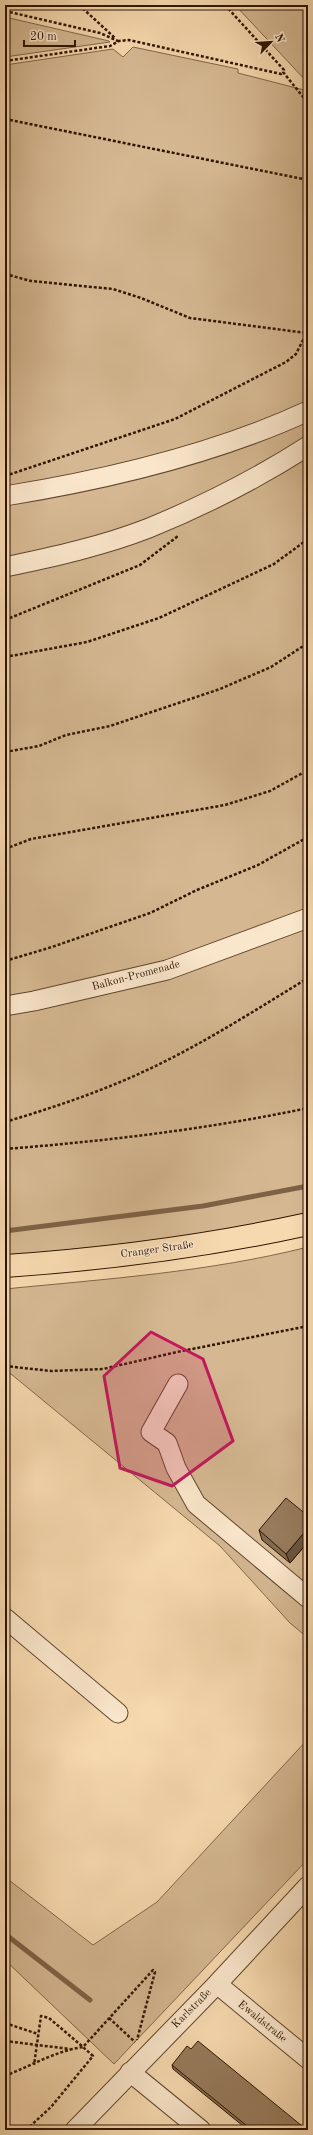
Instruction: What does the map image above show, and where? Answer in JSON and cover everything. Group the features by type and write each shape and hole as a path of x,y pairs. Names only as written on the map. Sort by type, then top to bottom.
{"main road":[{"name":"Cranger Straße","path":"5,1266 147,1253 256,1236 308,1224"}],"street":[{"path":"5,496 56,488 164,461 250,434 308,410"},
{"path":"5,567 85,549 148,528 217,497 308,446"},
{"name":"Balkon-Promenade","path":"5,1006 34,1001 166,970 308,918"},
{"path":"178,1384 152,1432 167,1443 176,1468 196,1504 308,1598"},
{"path":"5,1618 118,1713"},
{"name":"Karlstraße","path":"75,2130 308,1886"},
{"name":"Ewaldstraße","path":"216,1984 308,2059"},
{"path":"130,2072 201,2130"}],"path":[{"path":"79,5 119,42"},
{"path":"225,5 284,70 282,72 308,103"},
{"path":"5,11 100,33 119,42"},
{"path":"5,61 110,46 129,40 281,74 282,72"},
{"path":"5,119 308,180"},
{"path":"5,274 31,281 113,289 141,298 190,318 307,333 296,354 286,362 175,418 5,476"},
{"path":"5,620 140,565 184,532"},
{"path":"5,657 87,642 159,618 274,564 308,539"},
{"path":"5,752 40,746 66,735 110,726 220,689 271,667 308,643"},
{"path":"5,848 31,839 225,805 270,791 308,770"},
{"path":"5,961 59,945 150,913 197,890 258,866 308,837"},
{"path":"5,1122 91,1093 144,1072 209,1038 308,978"},
{"path":"5,1149 108,1141 244,1122 308,1108"},
{"path":"5,1366 51,1371 103,1369 177,1352 308,1326"},
{"path":"5,2076 72,2049 83,2047 153,1970 155,1972 136,2043 131,2049"},
{"path":"26,2130 51,2107 93,2056 49,2018 41,2016 34,2064"},
{"path":"110,2018 130,2038"},
{"path":"5,2023 38,2034"},
{"path":"5,2041 36,2046 72,2049"}],"highlighted area":[{"path":"151,1332 203,1359 233,1441 172,1486 120,1468 104,1376"}],"shaded area":[{"path":"235,5 308,5 308,83"},
{"path":"5,17 109,41 110,42 5,57"},
{"path":"133,47 238,69 238,73 308,91 308,405 186,448 5,491 5,65 113,49 123,57"},
{"path":"308,414 308,439 240,479 146,525 5,562 5,499"},
{"path":"308,450 308,911 163,963 5,998 5,571 85,553"},
{"path":"308,923 308,1213 195,1235 5,1256 5,1013"},
{"path":"308,1247 308,1638 290,1623 220,1546 11,1374 5,1373 5,1289 195,1269 271,1256"},
{"path":"308,1739 308,1859 114,2064 5,1960 5,1877 93,1945 157,1902"}],"building":[{"path":"286,1498 308,1516 308,1528 286,1554 259,1530"},
{"path":"198,2041 307,2130 252,2130 172,2065 187,2046 191,2049"}],"waterway":[{"path":"5,1231 203,1206 308,1186"},
{"path":"5,1934 90,2000"}]}
